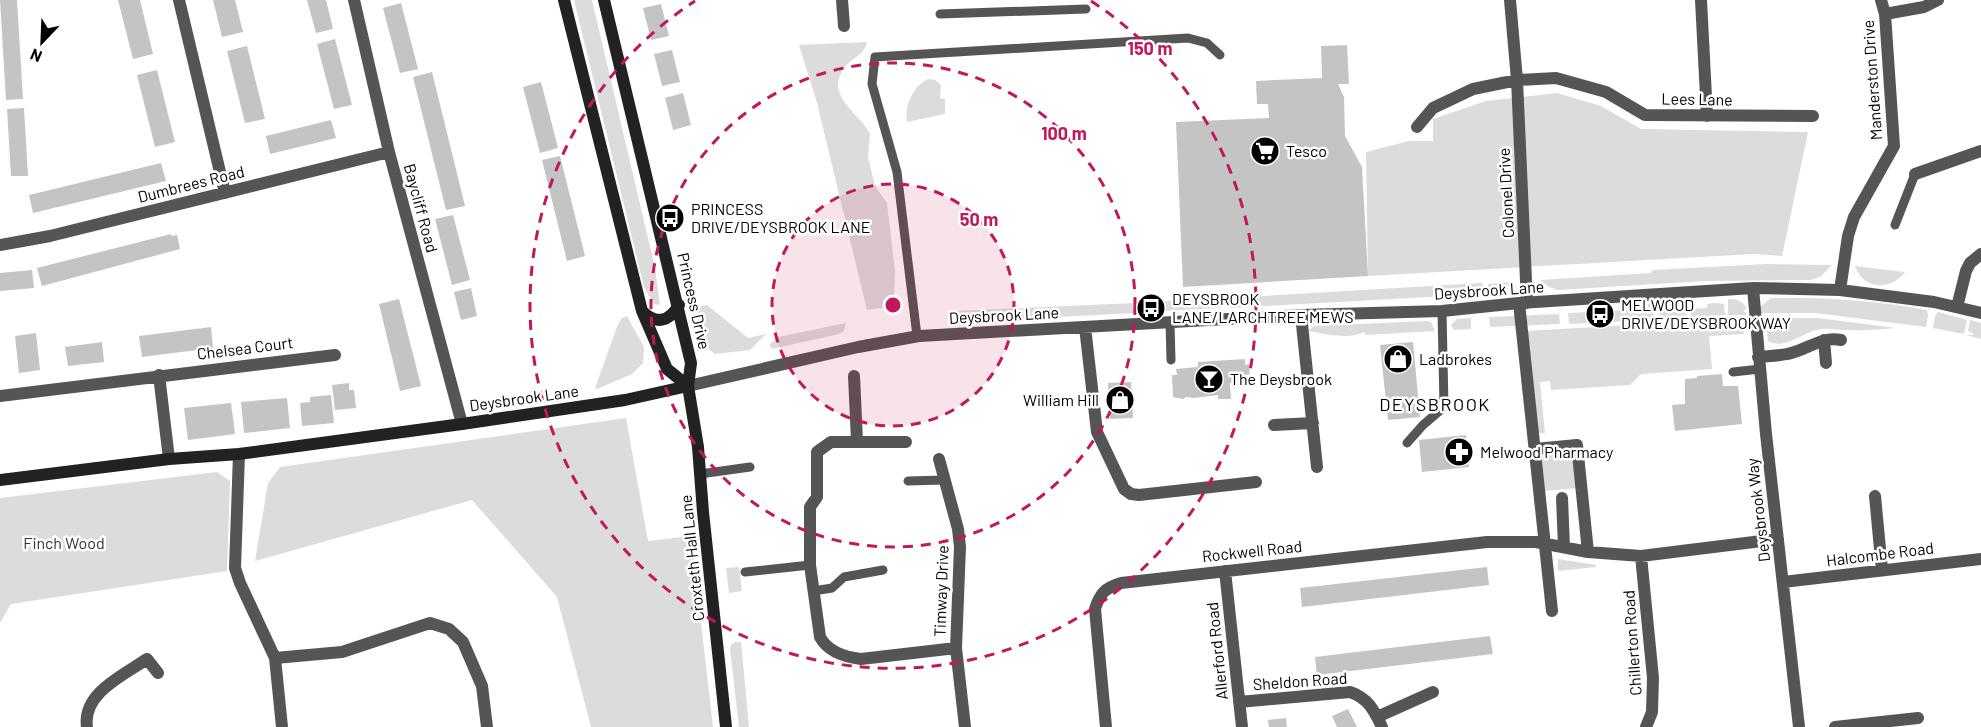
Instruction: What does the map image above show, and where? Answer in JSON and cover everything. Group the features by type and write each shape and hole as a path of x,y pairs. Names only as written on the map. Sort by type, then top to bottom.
{"street":[{"path":"179,0 225,193"},
{"name":"Baycliff Road","path":"354,0 389,152 462,424"},
{"path":"564,0 642,311 667,369 688,386"},
{"name":"Princess Drive","path":"604,0 691,363 688,386"},
{"path":"842,0 844,26"},
{"name":"Colonel Drive","path":"1510,0 1517,81 1523,303"},
{"path":"1701,0 1707,116"},
{"name":"Manderston Drive","path":"1840,290 1848,236 1854,217 1894,146 1885,14 1881,0"},
{"path":"1885,14 1924,7 1938,0"},
{"name":"Lees Lane","path":"1517,81 1557,78 1606,92 1645,115 1813,116"},
{"path":"1416,127 1433,108 1473,89 1517,81"},
{"path":"1915,174 1981,151"},
{"name":"Dumbrees Road","path":"0,245 50,236 389,152"},
{"path":"1958,307 1965,271 1970,262 1981,254"},
{"name":"Deysbrook Lane","path":"0,480 169,459 239,454 625,400 858,347 917,336 1301,315 1442,311 1523,303 1753,288 1840,290 1958,307 1981,313"},
{"name":"Deysbrook Way","path":"1753,288 1759,363 1799,727"},
{"path":"1523,303 1552,611"},
{"path":"642,311 648,317 662,321 668,319 678,305"},
{"path":"1301,315 1317,467"},
{"path":"1085,327 1096,432 1124,489 1131,494 1139,495 1256,482"},
{"path":"1759,363 1824,340 1841,340"},
{"path":"1824,340 1826,363"},
{"name":"Chelsea Court","path":"0,396 335,355"},
{"path":"159,375 169,459"},
{"path":"854,376 857,441"},
{"name":"Croxteth Hall Lane","path":"688,386 698,447 726,727"},
{"path":"1274,425 1313,423"},
{"path":"906,442 831,442 817,452 817,497 810,507 810,566 820,636 824,645 841,655 861,659 956,648"},
{"path":"1535,449 1577,445 1588,552"},
{"path":"239,454 235,568 275,658 282,727"},
{"name":"Timway Drive","path":"939,459 952,505 960,547 955,625 965,727"},
{"path":"1875,496 1881,570"},
{"path":"1562,498 1564,547"},
{"name":"Rockwell Road","path":"1106,727 1095,609 1103,591 1121,582 1487,542 1524,541 1588,552 1641,556 1778,539"},
{"name":"Chillerton Road","path":"1641,556 1653,689 1652,712 1646,727"},
{"name":"Halcombe Road","path":"1783,582 1981,560"},
{"name":"Allerford Road","path":"1225,571 1242,727"},
{"path":"275,658 342,652 430,623 449,629 463,642 482,686 487,727"},
{"path":"87,727 86,721 90,706 98,694 147,659 158,673"},
{"name":"Sheldon Road","path":"1239,702 1350,692 1370,703 1380,722"},
{"path":"1380,722 1433,692"},
{"path":"1835,727 1884,724 1918,718"}],"lane":[{"path":"1009,0 1009,11"},
{"path":"940,14 1086,9"},
{"path":"917,336 897,172 872,84 875,57 1188,38 1207,43 1220,55"},
{"path":"1895,225 1915,174"},
{"path":"1407,443 1423,424 1444,407 1442,311"},
{"path":"1170,323 1171,360"},
{"path":"1733,372 1759,363"},
{"path":"700,474 750,467"},
{"path":"908,481 944,480"},
{"path":"745,572 810,566"},
{"path":"813,591 832,588 844,576 883,570"}],"green space":[{"path":"574,0 592,0 655,268 660,305 654,304 644,287"},
{"path":"867,42 861,53 846,66 840,76 838,86 845,103 870,134 868,157 875,186 887,203 895,271 894,296 889,307 867,310 817,103 799,45"},
{"path":"928,79 935,80 941,85 940,98 945,99 945,114 907,122 908,103 918,86"},
{"path":"1557,93 1601,106 1641,129 1808,132 1782,256 1753,254 1368,276 1366,152 1409,141 1433,141 1433,119 1486,101"},
{"path":"1767,264 1832,265 1820,277 1810,280 1705,281 1558,290 1540,280 1651,273 1653,270"},
{"path":"1855,266 1905,272 1892,282 1878,285 1864,280"},
{"path":"1511,282 1502,291 1488,293 1488,284"},
{"path":"1482,283 1484,291 1482,294 1230,308 1230,298"},
{"path":"1220,298 1220,308 1164,311 1161,305 1161,301"},
{"path":"1771,298 1869,302 1927,310 1928,315 1926,327 1816,313 1761,313 1760,307"},
{"path":"1728,299 1741,302 1747,309 1743,310 1747,315 1728,315"},
{"path":"1685,301 1688,306 1686,317 1659,319 1659,303"},
{"path":"1135,303 1135,313 1017,319 986,319 950,314 953,311"},
{"path":"1648,303 1653,306 1654,319 1594,323 1594,318 1608,317 1608,311 1648,308"},
{"path":"1707,304 1724,304 1725,315 1691,317 1691,309 1707,308"},
{"path":"707,305 748,338 766,334 750,350 715,354 707,347 695,308"},
{"path":"1588,312 1589,323 1569,324 1568,313"},
{"path":"1938,312 1967,320 1964,334 1933,328"},
{"path":"1559,314 1560,324 1490,327 1489,317"},
{"path":"627,316 644,347 643,363 632,374 597,389 595,388 618,324 622,318"},
{"path":"1471,318 1471,329 1454,330 1451,325 1457,319"},
{"path":"1766,318 1817,318 1896,328 1820,329 1780,344 1768,341"},
{"path":"1970,320 1981,323 1981,339 1966,335 1973,335 1968,331"},
{"path":"1702,321 1743,323 1744,334 1709,336 1712,369 1641,374 1630,385 1551,390 1550,381 1540,382 1545,433 1536,433 1525,331"},
{"path":"1431,322 1435,331 1366,335 1364,332 1344,336 1308,331 1314,326"},
{"path":"846,323 844,331 839,334 772,349 769,345 778,337"},
{"path":"626,418 648,541 691,536 713,727 591,727 557,597 472,500 255,561 268,483 280,467"},
{"path":"1573,447 1579,488 1543,491 1537,451"},
{"name":"Finch Wood","path":"217,472 230,481 227,571 11,604 0,623 0,498"},
{"path":"1558,559 1596,565 1596,567 1558,571"},
{"path":"739,567 742,591 729,593 726,568"},
{"path":"735,642 741,642 749,727 739,727 730,649"}],"building":[{"path":"0,0 17,0 23,99 6,100"},
{"path":"118,0 140,0 153,54 133,59"},
{"path":"213,0 235,0 243,32 222,37"},
{"path":"307,0 326,0 333,29 316,33"},
{"path":"401,3 418,69 400,73 383,8"},
{"path":"661,4 669,36 651,40 643,8"},
{"path":"335,39 352,105 334,109 317,44"},
{"name":"Tesco","path":"1347,45 1349,84 1338,84 1344,97 1345,136 1362,167 1368,276 1183,287 1176,122 1269,118 1268,104 1257,104 1256,81 1322,78 1321,46"},
{"path":"247,46 265,119 245,123 227,51"},
{"path":"672,50 680,82 662,86 654,54"},
{"path":"157,70 175,142 155,147 137,75"},
{"path":"432,72 465,206 446,210 413,77"},
{"path":"541,82 558,148 540,153 523,87"},
{"path":"683,93 691,125 673,130 665,98"},
{"path":"24,108 28,176 11,176 7,109"},
{"path":"331,120 336,138 270,154 266,136"},
{"path":"560,156 585,256 567,261 542,160"},
{"path":"161,163 166,181 33,213 29,195"},
{"path":"453,215 470,280 452,285 435,219"},
{"path":"171,234 171,236 177,235 180,249 42,286 37,268"},
{"path":"32,270 34,288 0,291 0,273"},
{"path":"471,288 477,316 461,320 454,292"},
{"path":"399,299 421,386 400,391 379,304"},
{"path":"211,327 213,348 142,357 139,336"},
{"path":"36,333 40,370 19,373 15,336"},
{"path":"102,342 104,362 68,366 65,347"},
{"path":"1413,342 1420,417 1388,420 1380,345"},
{"name":"The Deysbrook","path":"1245,359 1245,365 1249,364 1250,374 1246,375 1246,382 1230,383 1231,399 1218,399 1218,395 1183,399 1173,397 1172,375 1177,375 1176,369 1198,367 1198,362"},
{"path":"1722,374 1723,386 1738,386 1742,424 1675,431 1672,405 1685,404 1685,379"},
{"name":"William Hill","path":"1131,382 1133,418 1110,419 1108,383"},
{"path":"349,383 349,390 354,390 356,408 335,410 332,385"},
{"path":"331,395 334,423 302,426 300,403 310,402 310,397"},
{"path":"287,398 290,428 244,433 241,402"},
{"path":"231,403 235,434 188,440 184,408"},
{"path":"1466,435 1469,467 1422,472 1419,440"},
{"path":"1487,567 1489,585 1302,607 1300,588"},
{"path":"1490,636 1493,654 1317,675 1315,657"},
{"path":"1348,709 1357,727 1337,727 1332,716"},
{"path":"1286,718 1287,727 1269,727 1268,720"}],"place":[{"name":"Tesco","path":"1265,151"},
{"name":"PRINCESS DRIVE/DEYSBROOK LANE","path":"670,218"},
{"name":"DEYSBROOK LANE/LARCHTREE MEWS","path":"1151,308"},
{"name":"MELWOOD DRIVE/DEYSBROOK WAY","path":"1600,314"},
{"name":"Ladbrokes","path":"1398,359"},
{"name":"The Deysbrook","path":"1209,379"},
{"name":"William Hill","path":"1120,400"},
{"name":"Melwood Pharmacy","path":"1459,452"}],"district":[{"name":"DEYSBROOK","path":"1435,405"}]}
